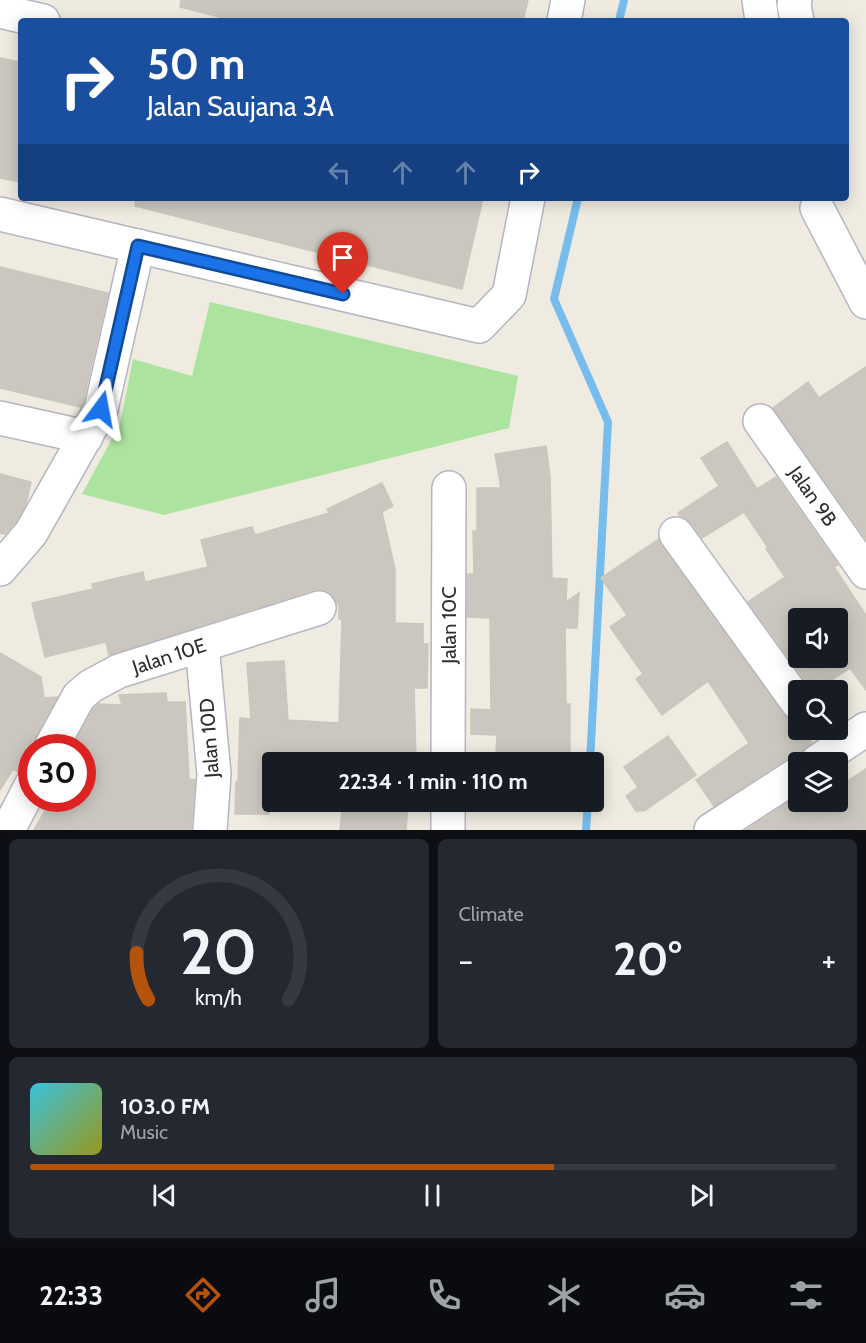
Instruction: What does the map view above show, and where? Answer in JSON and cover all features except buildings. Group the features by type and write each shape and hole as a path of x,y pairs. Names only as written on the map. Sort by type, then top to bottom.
{"street":[{"path":"565,18 568,0"},
{"path":"759,0 762,18"},
{"path":"795,0 796,18"},
{"path":"0,11 30,18"},
{"path":"0,214 479,326 509,295 527,201"},
{"path":"815,201 866,302"},
{"path":"0,568 31,532 101,409 138,246"},
{"path":"0,418 86,437"},
{"name":"Jalan 9B","path":"760,421 866,572"},
{"name":"Jalan 10C","path":"448,752 449,488"},
{"path":"676,534 788,689"},
{"name":"Jalan 10E","path":"58,734 79,696 91,686 119,671 319,608"},
{"name":"Jalan 10D","path":"202,645 214,774 210,830"},
{"path":"822,748 866,729"},
{"path":"711,830 788,780"},
{"path":"8,830 18,811"},
{"path":"448,812 448,830"}],"green space":[{"path":"210,302 518,376 509,428 164,515 82,494 120,424 133,359 192,376"}],"waterway":[{"path":"620,18 624,0"},
{"path":"577,201 554,299 608,422 591,752"},
{"path":"586,830 587,812"}],"route":[{"path":"101,409 138,246 343,294"}]}
